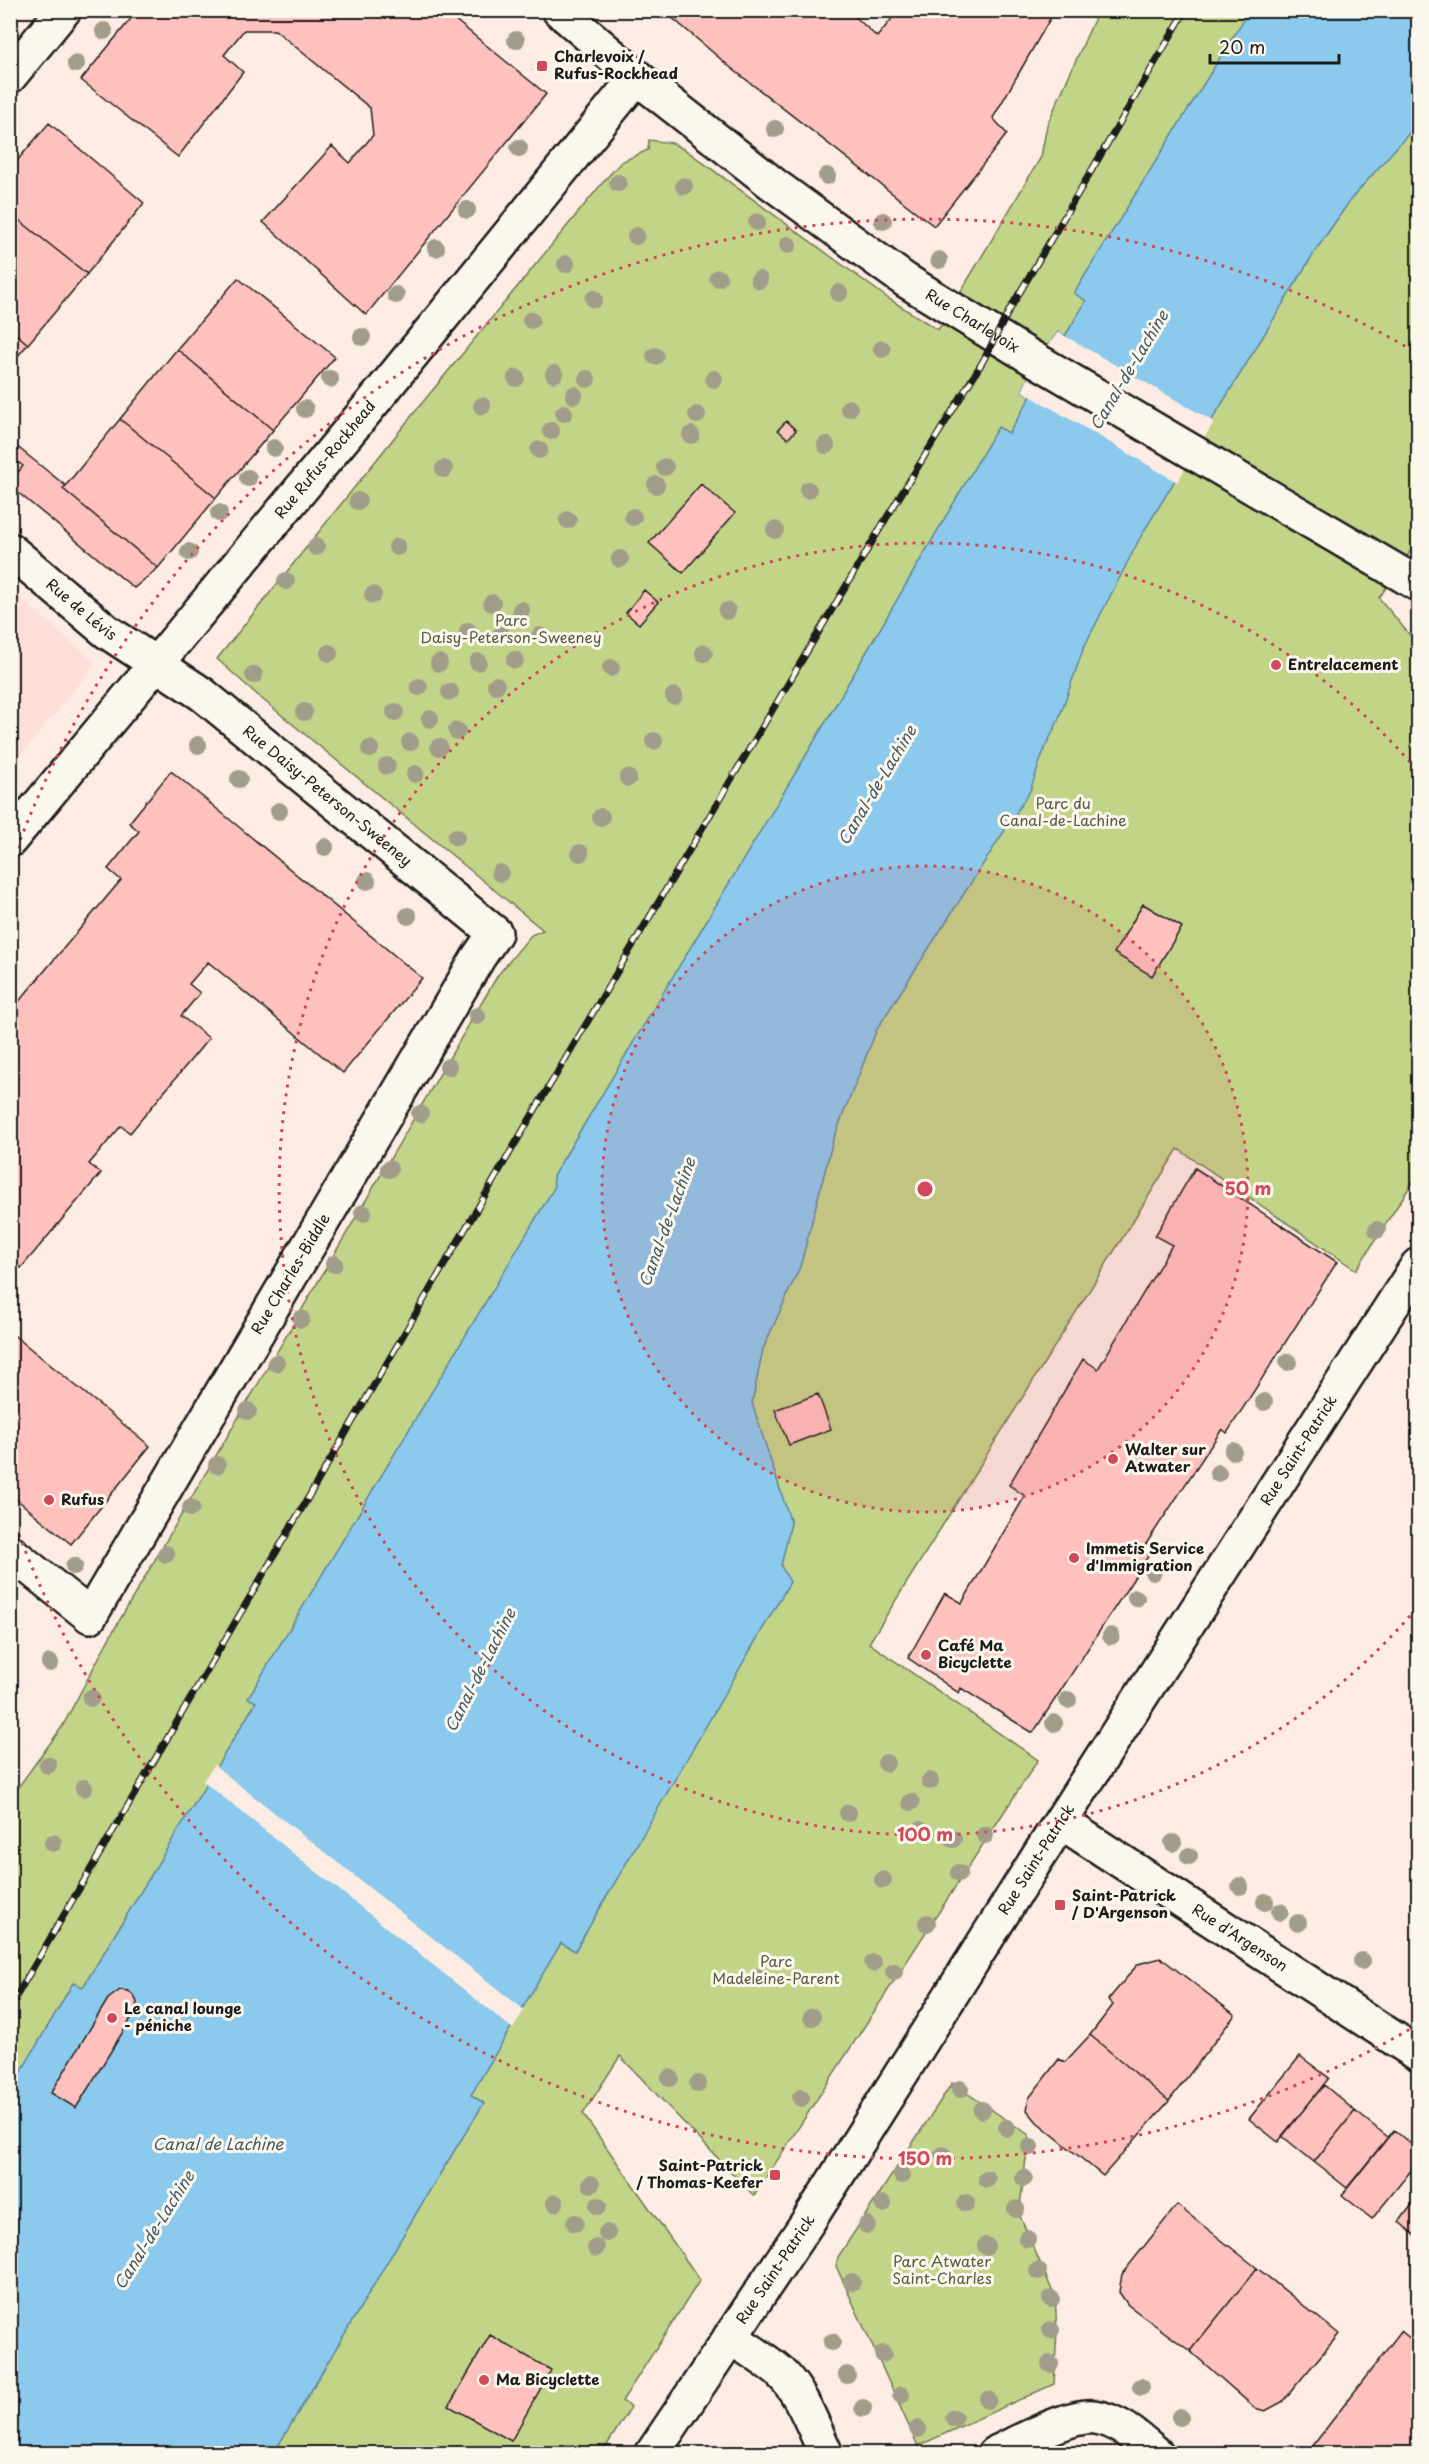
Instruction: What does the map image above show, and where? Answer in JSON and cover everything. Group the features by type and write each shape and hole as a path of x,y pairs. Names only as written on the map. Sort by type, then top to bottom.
{"street":[{"path":"10,76 64,10"},
{"name":"Rue Charlevoix","path":"559,10 637,76 773,184 866,253 924,292 1408,577"},
{"name":"Rue Rufus-Rockhead","path":"10,840 379,395 637,76"},
{"name":"Rue de Lévis","path":"10,550 106,631 156,664"},
{"name":"Rue Daisy-Peterson-Sweeney","path":"156,664 202,694 495,933"},
{"name":"Rue Charles-Biddle","path":"10,1552 90,1616 478,958 495,933"},
{"name":"Rue Saint-Patrick","path":"652,2454 809,2220 1060,1822 1419,1265"},
{"name":"Rue d'Argenson","path":"1060,1822 1416,2048"},
{"path":"730,2337 788,2381 802,2402 826,2454"},
{"path":"994,2454 1059,2425 1091,2416 1119,2426 1157,2454"}],"shaded area":[{"path":"11,590 96,663 11,767"}],"green space":[{"name":"Parc du Canal-de-Lachine","path":"1098,11 1418,11 1418,540 1379,598 1418,645 1418,1174 1356,1270 1178,1149 869,1643 1038,1760 754,2196 620,2056 583,2114 700,2280 622,2401 631,2407 602,2453 11,2454 11,1797 62,1727 112,1633 498,975 531,935 543,930 262,699 217,659 604,181 621,162 648,150 649,140 672,143 687,151 889,299 938,330 1041,157 1047,125"},
{"name":"Parc Atwater Saint-Charles","path":"952,2083 1029,2135 1019,2214 1055,2297 1057,2330 1054,2384 918,2446 836,2266 838,2257"}],"water":[{"name":"Canal de Lachine","path":"1249,11 1418,11 1418,123 1351,199 1314,253 1141,536 1084,647 1030,791 877,1029 833,1140 800,1267 763,1349 752,1403 791,1523 781,1566 790,1582 575,1951 561,1943 471,2095 484,2103 274,2453 11,2454 11,2089 73,1983 83,1987 256,1702 248,1698 554,1188 553,1176 808,752 998,427 1009,433 1031,396 1022,391 1037,360 1058,332 1065,336 1086,301 1074,293"}],"pier":[{"path":"1058,332 1214,422 1177,482 1022,391 1037,360"},
{"path":"214,1765 524,2010 513,2029 203,1781"}],"building":[{"path":"138,10 443,10 546,94 366,315 263,222 332,146 350,163 373,135 370,108 275,30 244,30 224,55 243,72 178,157 81,80"},
{"path":"663,10 848,10 877,37 899,10 1055,10 993,118 1007,134 934,226 730,67"},
{"path":"49,123 144,203 87,274 10,213 10,169"},
{"path":"10,213 87,274 28,344 10,329"},
{"path":"238,278 335,357 273,430 177,349"},
{"path":"10,329 28,344 10,365"},
{"path":"177,349 273,430 216,498 120,419"},
{"path":"120,419 216,498 158,568 63,489"},
{"path":"786,421 796,430 788,439 778,430"},
{"path":"10,441 66,486 63,489 158,568 134,588 10,486 10,482 23,466 10,456"},
{"path":"701,484 735,513 683,573 649,543"},
{"path":"644,590 658,602 639,624 626,613"},
{"path":"171,771 422,978 343,1073 208,962 189,984 200,993 181,1016 209,1038 130,1133 121,1126 89,1164 101,1173 21,1268 10,1260 10,1012 121,880 108,869 139,831 129,823"},
{"path":"1143,904 1182,927 1152,976 1114,953"},
{"name":"Walter sur Atwater","path":"1195,1168 1337,1262 1227,1433 1222,1429 1142,1550 1149,1555 1033,1733 961,1688 959,1693 908,1658 945,1593 962,1603 1025,1496 1009,1485 1083,1359 1098,1369 1172,1245 1155,1236"},
{"path":"10,1332 150,1446 71,1544 10,1494"},
{"path":"818,1394 831,1429 789,1445 775,1410"},
{"path":"1161,1958 1235,2015 1169,2101 1090,2035 1113,2005 1108,2000 1138,1964"},
{"path":"120,1990 128,1991 133,1995 137,2002 135,2012 76,2108 51,2093 108,1999"},
{"path":"1090,2035 1169,2101 1103,2176 1037,2122 1027,2110 1029,2098 1059,2059 1065,2062"},
{"path":"1300,2056 1329,2078 1278,2142 1249,2119"},
{"path":"1324,2085 1355,2111 1314,2162 1282,2136"},
{"path":"1355,2111 1388,2137 1347,2188 1314,2162"},
{"path":"1394,2130 1418,2150 1418,2162 1372,2219 1342,2195"},
{"path":"1418,2197 1418,2238 1399,2222"},
{"path":"1177,2205 1257,2268 1190,2351 1128,2305 1119,2292 1122,2274"},
{"path":"1257,2268 1339,2334 1282,2402 1265,2411 1255,2408 1190,2351"},
{"path":"1401,2331 1418,2345 1418,2454 1320,2454 1312,2447"},
{"path":"490,2335 551,2370 511,2441 449,2406"}],"railway":[{"path":"10,2007 525,1127 884,522 983,361 1010,309 1186,10"}],"place":[{"name":"Charlevoix / Rufus-Rockhead","path":"542,66"},
{"name":"Entrelacement","path":"1276,665"},
{"name":"Walter sur Atwater","path":"1113,1459"},
{"name":"Rufus","path":"49,1500"},
{"name":"Immetis Service d'Immigration","path":"1074,1558"},
{"name":"Café Ma Bicyclette","path":"926,1655"},
{"name":"Saint-Patrick / D'Argenson","path":"1060,1905"},
{"name":"Le canal lounge - péniche","path":"112,2018"},
{"name":"Saint-Patrick / Thomas-Keefer","path":"775,2175"},
{"name":"Ma Bicyclette","path":"484,2380"}],"water label":[{"name":"Canal-de-Lachine","path":"1129,370"},
{"name":"Canal-de-Lachine","path":"877,785"},
{"name":"Canal-de-Lachine","path":"667,1222"},
{"name":"Canal-de-Lachine","path":"480,1670"},
{"name":"Canal-de-Lachine","path":"154,2230"}],"park label":[{"name":"Parc Daisy-Peterson-Sweeney","path":"511,630"},
{"name":"Parc Madeleine-Parent","path":"776,1970"}]}
